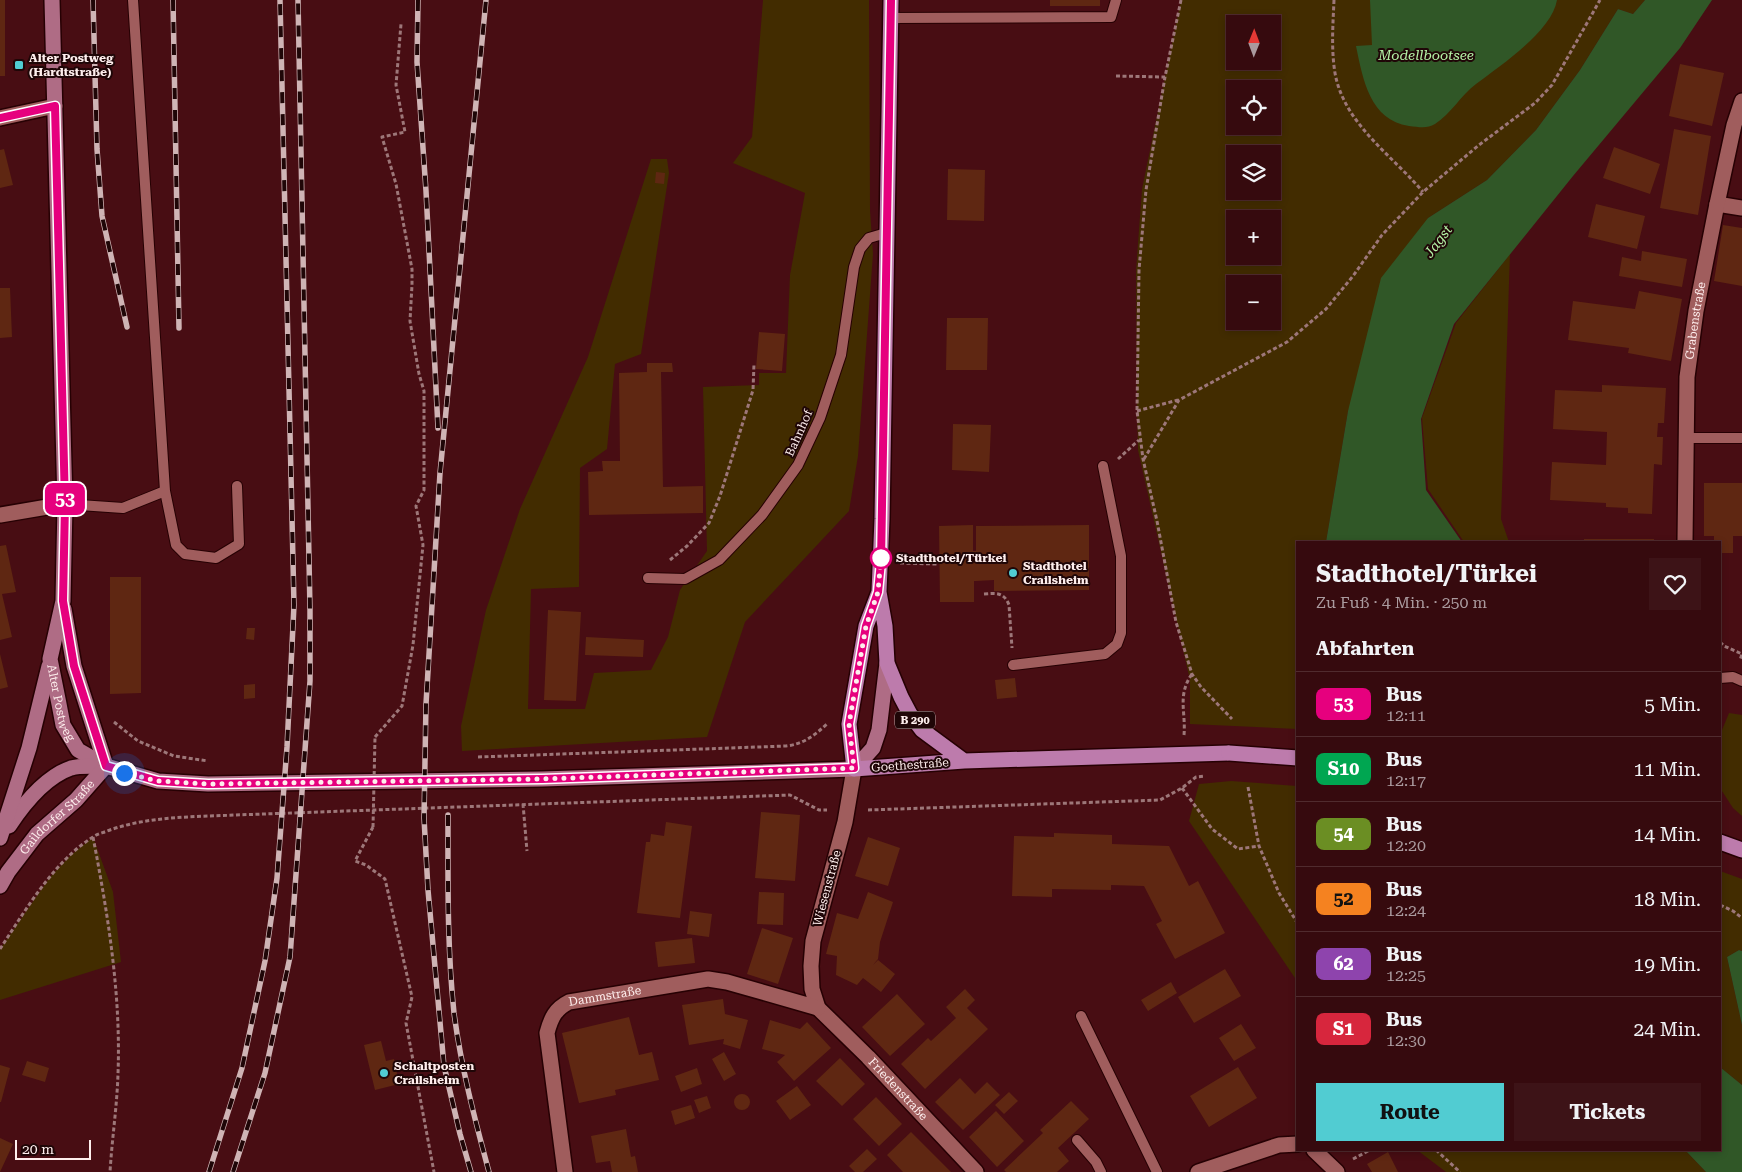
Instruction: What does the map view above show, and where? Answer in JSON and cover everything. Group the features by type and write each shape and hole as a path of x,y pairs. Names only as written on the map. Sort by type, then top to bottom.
{"main road":[{"name":"Alter Postweg","path":"52,0 65,504 63,601 74,666 106,766"},
{"name":"B 290","path":"854,768 849,724 866,626 878,592 881,562 891,0"},
{"name":"B 290","path":"878,592 885,626 887,663 910,714 922,730 964,761"},
{"name":"Alter Postweg","path":"63,601 50,659 63,725 78,750 106,766"},
{"path":"0,838 29,748 50,659"},
{"path":"854,768 873,748 879,730 887,663"},
{"name":"Goethestraße","path":"106,766 158,781 208,784 542,779 854,768 964,761 1186,754 1229,753 1296,758"},
{"name":"Gaildorfer Straße","path":"0,842 19,811 35,792 57,774 72,768 106,766"},
{"name":"Gaildorfer Straße","path":"0,886 4,871 37,834 76,800 106,766"},
{"path":"1721,842 1742,850"}],"street":[{"name":"Grabenstraße","path":"1685,541 1687,377 1696,311 1717,204 1734,126 1742,101"},
{"path":"0,118 55,106"},
{"path":"1717,204 1742,208"},
{"path":"0,515 65,504"},
{"name":"Wiesenstraße","path":"818,1008 812,989 813,941 848,810 854,768"},
{"name":"Dammstraße","path":"565,1172 547,1033 550,1019 559,1007 569,1002 708,979 727,982 818,1008"},
{"name":"Friedenstraße","path":"818,1008 868,1057 976,1172"},
{"path":"1198,1172 1279,1145 1296,1144"},
{"path":"1315,1151 1336,1170"}],"lane":[{"path":"133,0 165,491 176,545 185,554 216,558 239,544 237,486"},
{"path":"891,18 1111,17 1116,0"},
{"name":"Bahnhof","path":"648,578 684,579 719,560 762,515 798,465 820,418 841,355 854,267 860,249 869,238 886,234"},
{"path":"1686,438 1742,438"},
{"path":"1013,665 1105,654 1117,644 1121,634 1121,556 1103,466"},
{"path":"65,504 123,508 165,491"},
{"path":"1721,678 1733,677 1742,681"},
{"path":"1081,1016 1157,1172"},
{"path":"1076,1140 1096,1162 1101,1172"}],"path":[{"path":"1181,0 1165,77 1146,190 1139,270 1137,411 1140,440 1176,622 1192,674 1201,687 1232,719"},
{"path":"1334,0 1332,36 1335,73 1343,98 1374,142 1423,192"},
{"path":"1137,411 1179,400 1287,342 1326,309 1382,235 1423,192 1541,97 1552,85 1600,0"},
{"path":"401,24 396,85 405,132 382,137 396,184 412,269 410,321 419,374 424,391 424,490 416,506 423,546 413,645 402,706 375,737 373,827 354,861 366,865 385,879 412,997 406,1023 434,1172"},
{"path":"1116,76 1165,77"},
{"path":"648,578 687,546 709,522 720,496 753,390 754,364"},
{"path":"1144,459 1179,400"},
{"path":"1103,466 1120,459 1140,440"},
{"path":"881,562 937,564"},
{"path":"984,594 997,593 1007,600 1009,605 1013,665"},
{"path":"1186,754 1182,694 1192,674"},
{"path":"113,721 138,741 174,756 217,762"},
{"path":"468,758 786,746 796,745 814,737 828,723"},
{"path":"369,759 379,759"},
{"path":"848,810 1160,800 1182,788 1196,777 1213,776"},
{"path":"1248,787 1259,846 1279,893 1296,921"},
{"path":"1182,788 1212,829 1238,849 1259,846"},
{"path":"0,948 50,877 71,855 93,837 121,826 148,820 790,794 819,810"},
{"path":"523,804 527,851"},
{"path":"93,837 114,956 117,1013 118,1074 110,1172"},
{"path":"1721,906 1733,910 1742,918"},
{"path":"1437,1151 1460,1172"}],"shaded area":[{"path":"763,0 869,0 870,210 873,254 858,456 849,511 745,622 707,737 462,751 461,726 486,610 520,509 588,357 651,159 667,159 669,173 641,354 615,364 607,449 580,468 579,587 531,589 528,709 585,709 594,673 651,670 668,637 680,590 707,551 703,387 759,385 759,373 786,373 790,275 805,193 733,163 752,137"},
{"path":"1181,0 1645,0 1633,14 1618,9 1580,70 1536,130 1487,180 1428,218 1348,411 1326,541 1296,541 1296,729 1190,724 1190,680 1138,450 1136,271 1142,189"},
{"path":"1510,254 1501,519 1509,541 1463,541 1428,489 1422,418 1456,323"},
{"path":"1729,713 1742,715 1742,816 1733,808 1721,790 1721,733"},
{"path":"1231,781 1296,786 1296,980 1189,821 1199,784"},
{"path":"93,837 113,892 121,962 0,1000 0,949 50,877 71,855"},
{"path":"1721,871 1742,879 1742,951 1739,950 1727,957 1742,1025 1742,1085 1721,1068"},
{"path":"1418,1151 1686,1151 1706,1172 1446,1172"}],"water":[{"name":"Modellbootsee","path":"1370,0 1557,0 1546,24 1536,35 1471,88 1441,120 1432,126 1423,127 1409,126 1385,116 1370,96 1356,46 1372,45"},
{"name":"Jagst","path":"1645,0 1712,0 1680,48 1573,176 1454,324 1421,419 1426,490 1461,541 1326,541 1348,411 1381,278 1428,218 1487,180 1536,130 1580,70 1618,9 1633,14"},
{"path":"1739,950 1742,951 1742,1025 1727,957"},
{"path":"1721,1068 1742,1085 1742,1172 1706,1172 1686,1151 1721,1151"}],"building":[{"path":"0,0 5,0 5,76 0,76"},
{"path":"1050,0 1100,0 1100,6 1050,6"},
{"path":"1680,64 1724,73 1712,126 1669,116"},
{"path":"1674,129 1711,136 1698,215 1660,208"},
{"path":"1614,147 1660,164 1650,194 1603,178"},
{"path":"4,149 13,185 0,188 0,150"},
{"path":"948,169 985,170 984,221 947,220"},
{"path":"656,172 665,173 664,184 655,183"},
{"path":"1596,204 1645,216 1637,249 1588,237"},
{"path":"1723,225 1742,228 1742,286 1714,281"},
{"path":"1642,251 1687,259 1682,287 1619,276 1622,257 1641,261"},
{"path":"0,288 10,288 12,337 0,338"},
{"path":"1639,291 1682,299 1671,361 1628,353 1629,348 1568,340 1573,301 1635,309"},
{"path":"947,318 988,318 987,370 946,370"},
{"path":"759,332 785,334 782,371 756,369"},
{"path":"647,363 672,363 673,372 661,372 663,487 703,486 703,513 589,515 588,472 603,471 602,461 620,461 619,373 647,372"},
{"path":"1602,385 1666,388 1664,423 1658,423 1657,437 1663,437 1662,465 1654,464 1652,514 1628,513 1628,508 1606,507 1606,503 1550,500 1552,462 1606,465 1607,432 1553,429 1555,390 1602,392"},
{"path":"953,424 991,425 989,472 952,470"},
{"path":"1704,483 1742,483 1742,536 1733,536 1733,553 1721,553 1721,541 1714,541 1714,536 1704,536"},
{"path":"973,525 973,551 976,551 976,526 1089,525 1089,590 994,591 994,580 974,581 974,602 940,602 939,526"},
{"path":"1584,539 1654,539 1654,541 1584,541"},
{"path":"6,545 16,592 2,594 12,637 0,640 0,546"},
{"path":"110,577 141,577 141,693 110,694"},
{"path":"548,610 581,612 576,701 544,700"},
{"path":"247,628 255,628 254,640 246,639"},
{"path":"586,637 644,640 643,657 585,655"},
{"path":"0,654 8,687 0,689"},
{"path":"1015,678 1017,697 997,699 995,680"},
{"path":"255,684 255,698 244,699 244,685"},
{"path":"761,812 800,815 795,881 755,878"},
{"path":"666,822 692,826 680,918 637,913 646,842 650,842 651,834 664,836"},
{"path":"1054,833 1112,835 1112,844 1169,846 1189,886 1198,881 1225,933 1175,959 1156,924 1162,921 1144,886 1111,885 1111,890 1052,889 1052,897 1012,896 1014,836 1054,837"},
{"path":"868,837 900,848 888,886 855,876"},
{"path":"759,892 784,893 783,925 757,924"},
{"path":"868,892 893,902 880,942 878,959 873,965 878,960 895,974 881,992 863,978 857,985 836,975 837,956 826,954 837,913 858,919"},
{"path":"690,911 712,914 709,937 687,934"},
{"path":"762,928 793,938 778,984 747,974"},
{"path":"692,938 695,963 658,967 655,942"},
{"path":"1225,969 1241,996 1194,1023 1178,997"},
{"path":"1171,982 1177,993 1148,1011 1141,1000"},
{"path":"965,989 975,1000 967,1008 988,1029 925,1089 901,1064 928,1038 931,1041 956,1018 946,1007"},
{"path":"897,994 925,1024 890,1056 862,1027"},
{"path":"723,999 725,1014 748,1020 740,1049 723,1044 724,1039 689,1045 682,1005"},
{"path":"629,1017 639,1055 652,1052 659,1080 615,1090 616,1095 579,1103 562,1033"},
{"path":"770,1020 800,1029 807,1022 831,1048 794,1081 777,1062 785,1055 762,1049"},
{"path":"1241,1024 1256,1048 1234,1061 1219,1038"},
{"name":"Schaltposten Crailsheim","path":"381,1041 386,1061 394,1059 399,1084 375,1090 364,1045"},
{"path":"724,1052 736,1074 724,1081 712,1059"},
{"path":"840,1058 865,1084 842,1106 816,1081"},
{"path":"27,1061 49,1068 45,1082 22,1075"},
{"path":"0,1065 10,1068 1,1102 0,1102"},
{"path":"1238,1067 1257,1098 1209,1127 1190,1096"},
{"path":"697,1068 702,1084 681,1092 675,1076"},
{"path":"960,1078 975,1094 987,1082 1000,1095 963,1130 935,1102"},
{"path":"797,1086 811,1105 790,1120 776,1101"},
{"path":"1009,1092 1018,1101 1004,1114 995,1105"},
{"path":"739,1094 745,1094 750,1099 748,1108 739,1110 734,1105 734,1099"},
{"path":"707,1096 711,1108 699,1113 694,1100"},
{"path":"876,1097 902,1124 879,1146 853,1119"},
{"path":"1071,1101 1089,1119 1058,1148 1069,1161 1057,1172 1006,1172 1004,1170 1043,1133 1040,1130"},
{"path":"691,1105 695,1118 675,1125 671,1111"},
{"path":"996,1111 1024,1141 997,1167 969,1137"},
{"path":"626,1129 631,1157 635,1156 638,1172 612,1172 610,1161 596,1163 591,1136"},
{"path":"911,1132 951,1172 903,1172 887,1155"},
{"path":"0,1138 13,1144 0,1172"},
{"path":"867,1149 877,1159 863,1172 855,1172 849,1166"},
{"path":"1388,1152 1398,1172 1372,1172 1367,1164"}],"railway":[{"path":"93,0 97,149 102,216 127,327"},
{"path":"173,0 179,328"},
{"path":"209,1172 242,1068 265,961 277,878 287,747 294,605 280,0"},
{"path":"233,1172 265,1073 290,957 310,681 298,0"},
{"path":"418,0 417,62 426,191 438,428"},
{"path":"471,1172 444,1066 428,890 424,818 426,704 440,473 486,0"},
{"path":"448,815 449,939 454,1013 464,1073 489,1172"}],"bus line":[{"name":"53","path":"0,118 55,106 65,504 63,601 74,666 106,766 124,773 158,781 208,784 542,779 788,772 854,768 849,724 866,626 878,592 881,562 891,0"}],"place":[{"name":"Alter Postweg (Hardtstraße)","path":"19,65"},
{"name":"Stadthotel/Türkei","path":"881,558"},
{"name":"Stadthotel Crailsheim","path":"1013,573"},
{"name":"Schaltposten Crailsheim","path":"384,1073"}],"route":[{"path":"124,773 158,781 208,784 542,779 788,772 854,768 849,724 866,626 878,592 881,558"}]}
